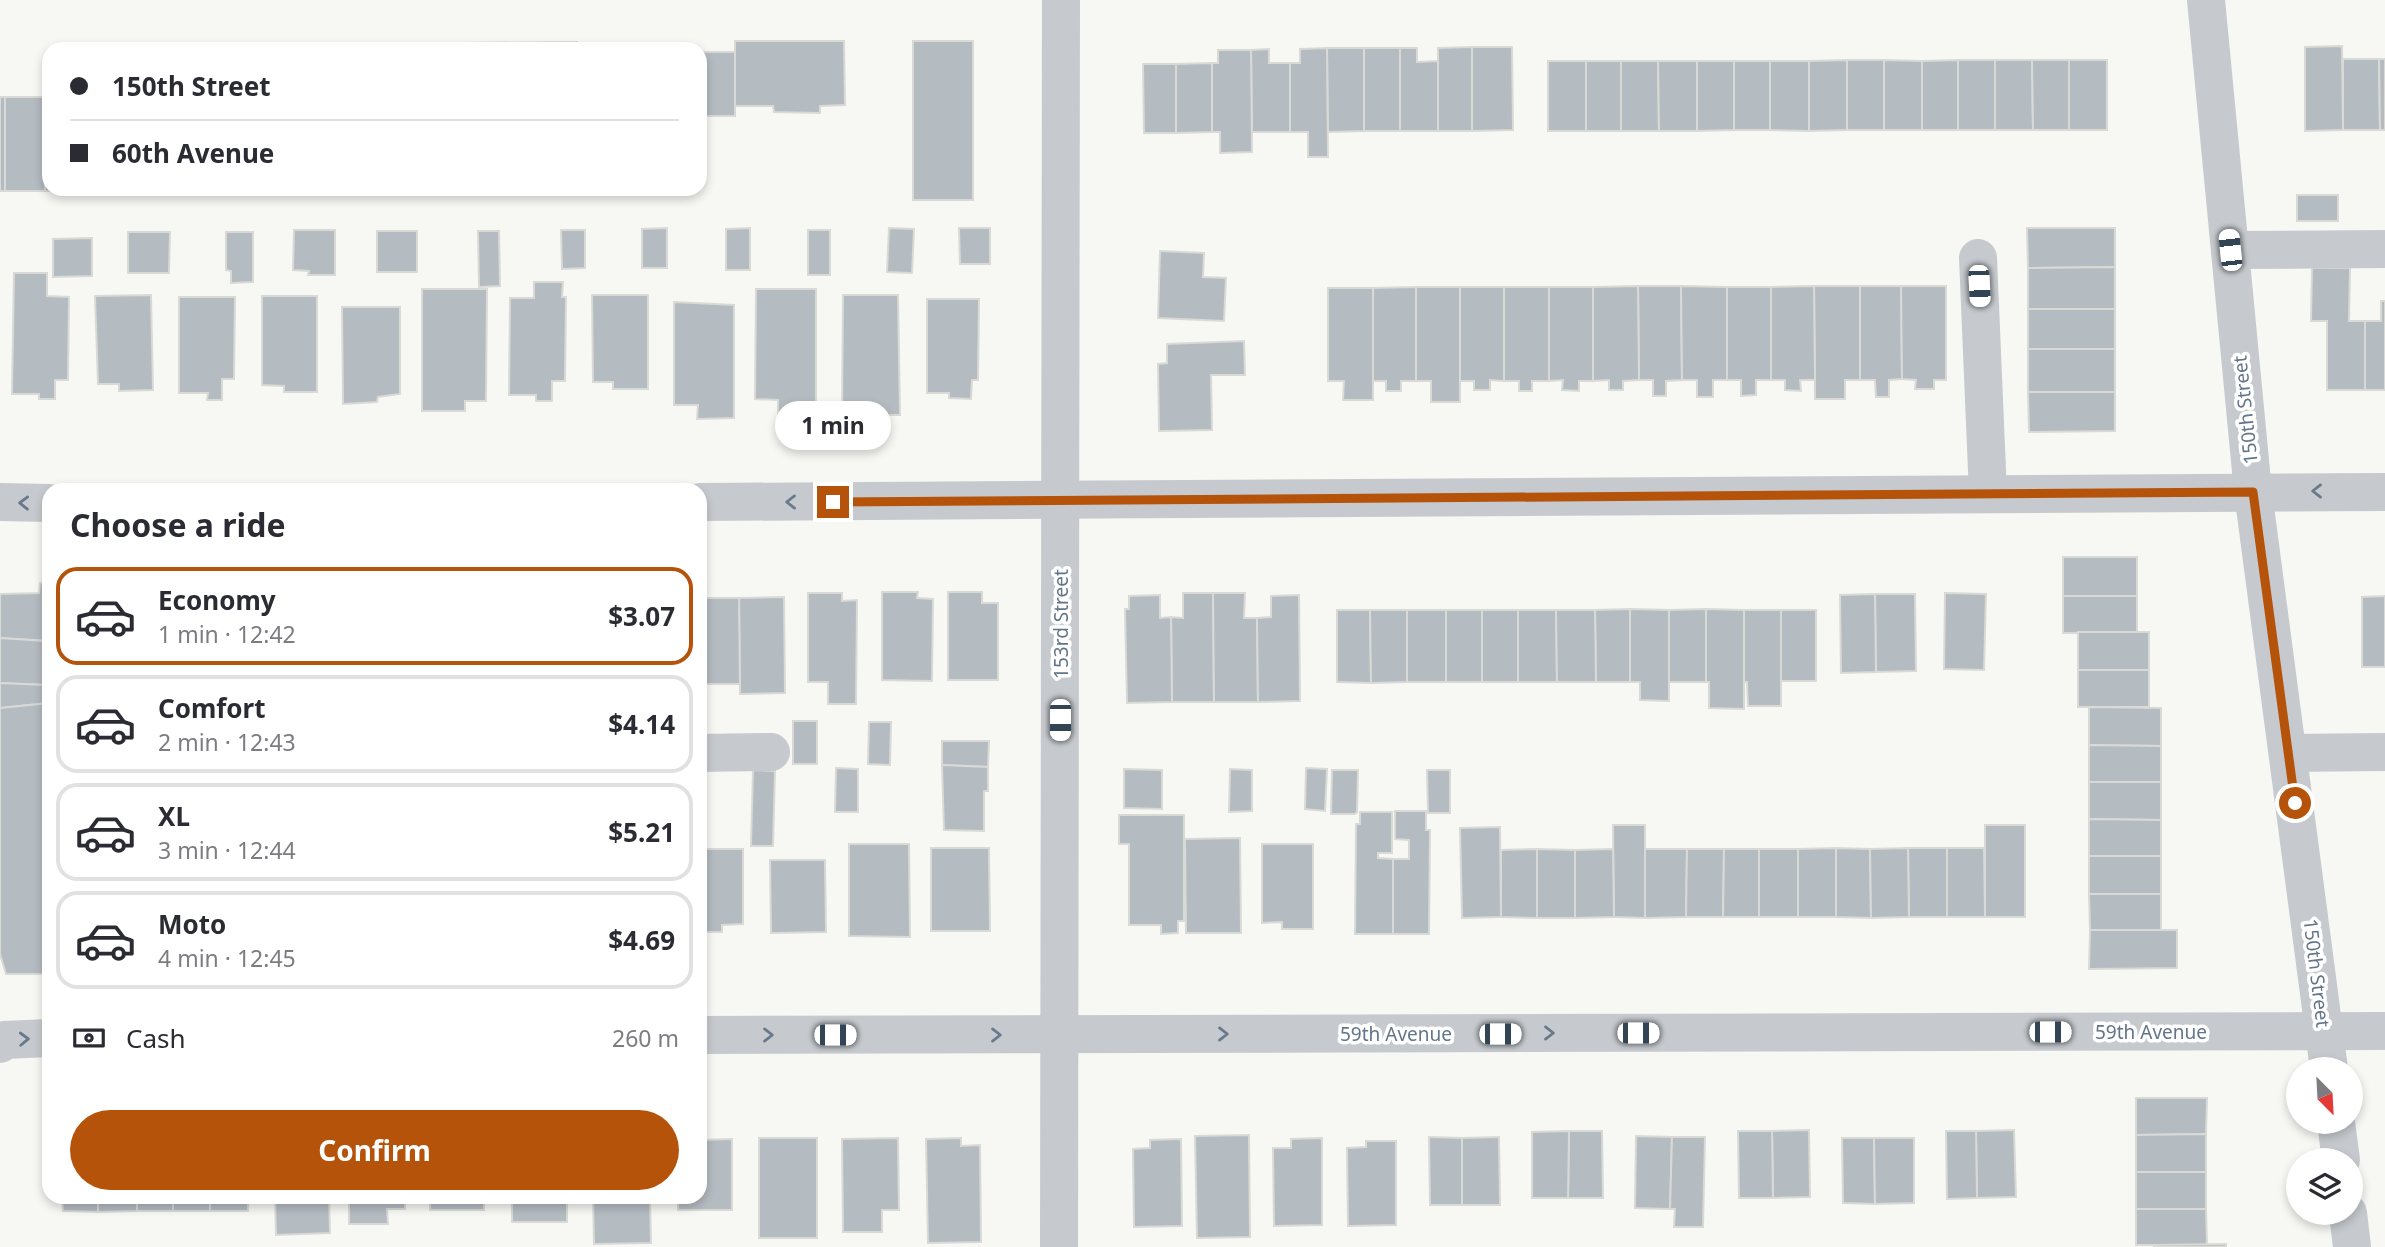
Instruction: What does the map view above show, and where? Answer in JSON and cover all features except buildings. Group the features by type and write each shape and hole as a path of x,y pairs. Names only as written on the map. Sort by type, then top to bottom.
{"street":[{"name":"153rd Street","path":"1059,1247 1061,0"},
{"name":"150th Street","path":"2206,0 2253,492 2327,1057"},
{"path":"2230,250 2385,250"},
{"path":"1978,258 1988,494"},
{"path":"707,502 2385,492"},
{"path":"0,502 42,503"},
{"path":"707,753 771,752"},
{"path":"2288,752 2385,752"},
{"name":"59th Avenue","path":"707,1035 2385,1031"},
{"path":"0,1044 4,1040 42,1038"},
{"path":"2350,1225 2353,1247"}],"route":[{"path":"833,502 2253,492 2295,803"}]}
